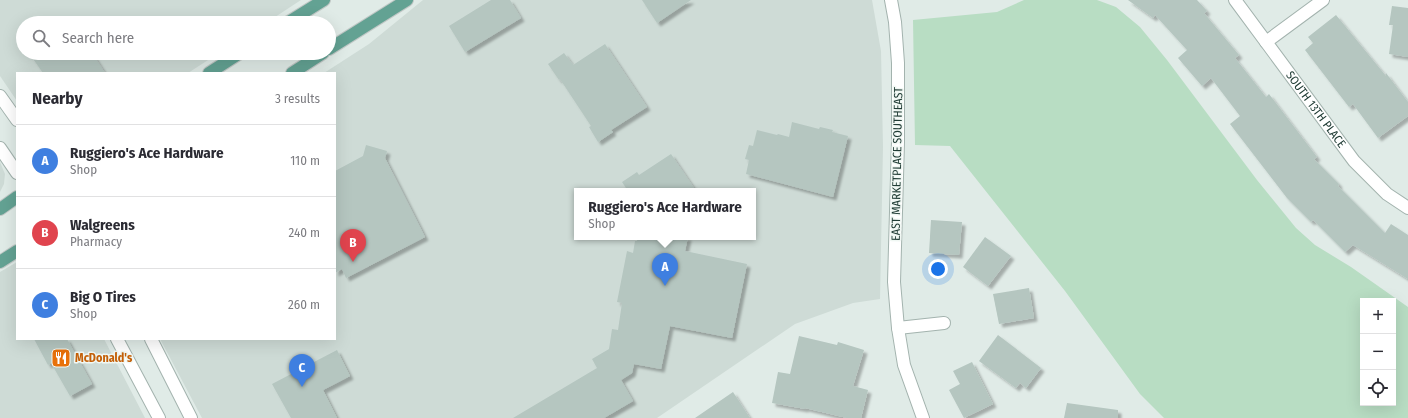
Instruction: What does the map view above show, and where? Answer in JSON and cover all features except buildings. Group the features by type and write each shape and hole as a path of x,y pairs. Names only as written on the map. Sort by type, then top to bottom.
{"main road":[{"path":"298,16 324,0"},
{"path":"336,45 407,0"},
{"path":"211,72 229,60"},
{"path":"294,72 312,60"},
{"path":"0,209 16,198"},
{"path":"0,262 16,252"}],"street":[{"name":"EAST MARKETPLACE SOUTHEAST","path":"891,0 895,22 898,63 898,142 894,282 898,328 904,365 923,418"},
{"name":"SOUTH 13TH PLACE","path":"1235,0 1354,161 1387,194 1408,208"},
{"path":"1266,42 1323,0"},
{"path":"0,96 16,119"},
{"path":"0,148 16,172"},
{"path":"898,328 944,323"},
{"path":"118,340 158,418"},
{"path":"152,340 191,418"}],"shaded area":[{"path":"0,0 301,0 277,16 16,16 16,60 208,60 190,72 16,72 16,100 0,76"},
{"path":"423,0 872,0 881,51 883,147 880,299 853,303 795,324 657,418 202,418 161,340 336,340 336,72 326,72 369,44"},
{"path":"0,162 5,174 4,184 0,192"},
{"path":"16,263 16,340 105,340 145,418 0,418 0,272"}],"green space":[{"path":"1024,0 1097,0 1116,7 1140,27 1167,60 1257,180 1296,228 1315,245 1351,267 1395,298 1360,298 1360,406 1396,406 1396,299 1408,307 1408,418 1164,418 1140,394 1065,291 950,146 915,145 913,20 997,12"}],"place":[{"name":"Walgreens","path":"353,262"},
{"name":"Ruggiero's Ace Hardware","path":"665,286"},
{"name":"McDonald's","path":"61,358"},
{"name":"Big O Tires","path":"302,387"}]}
